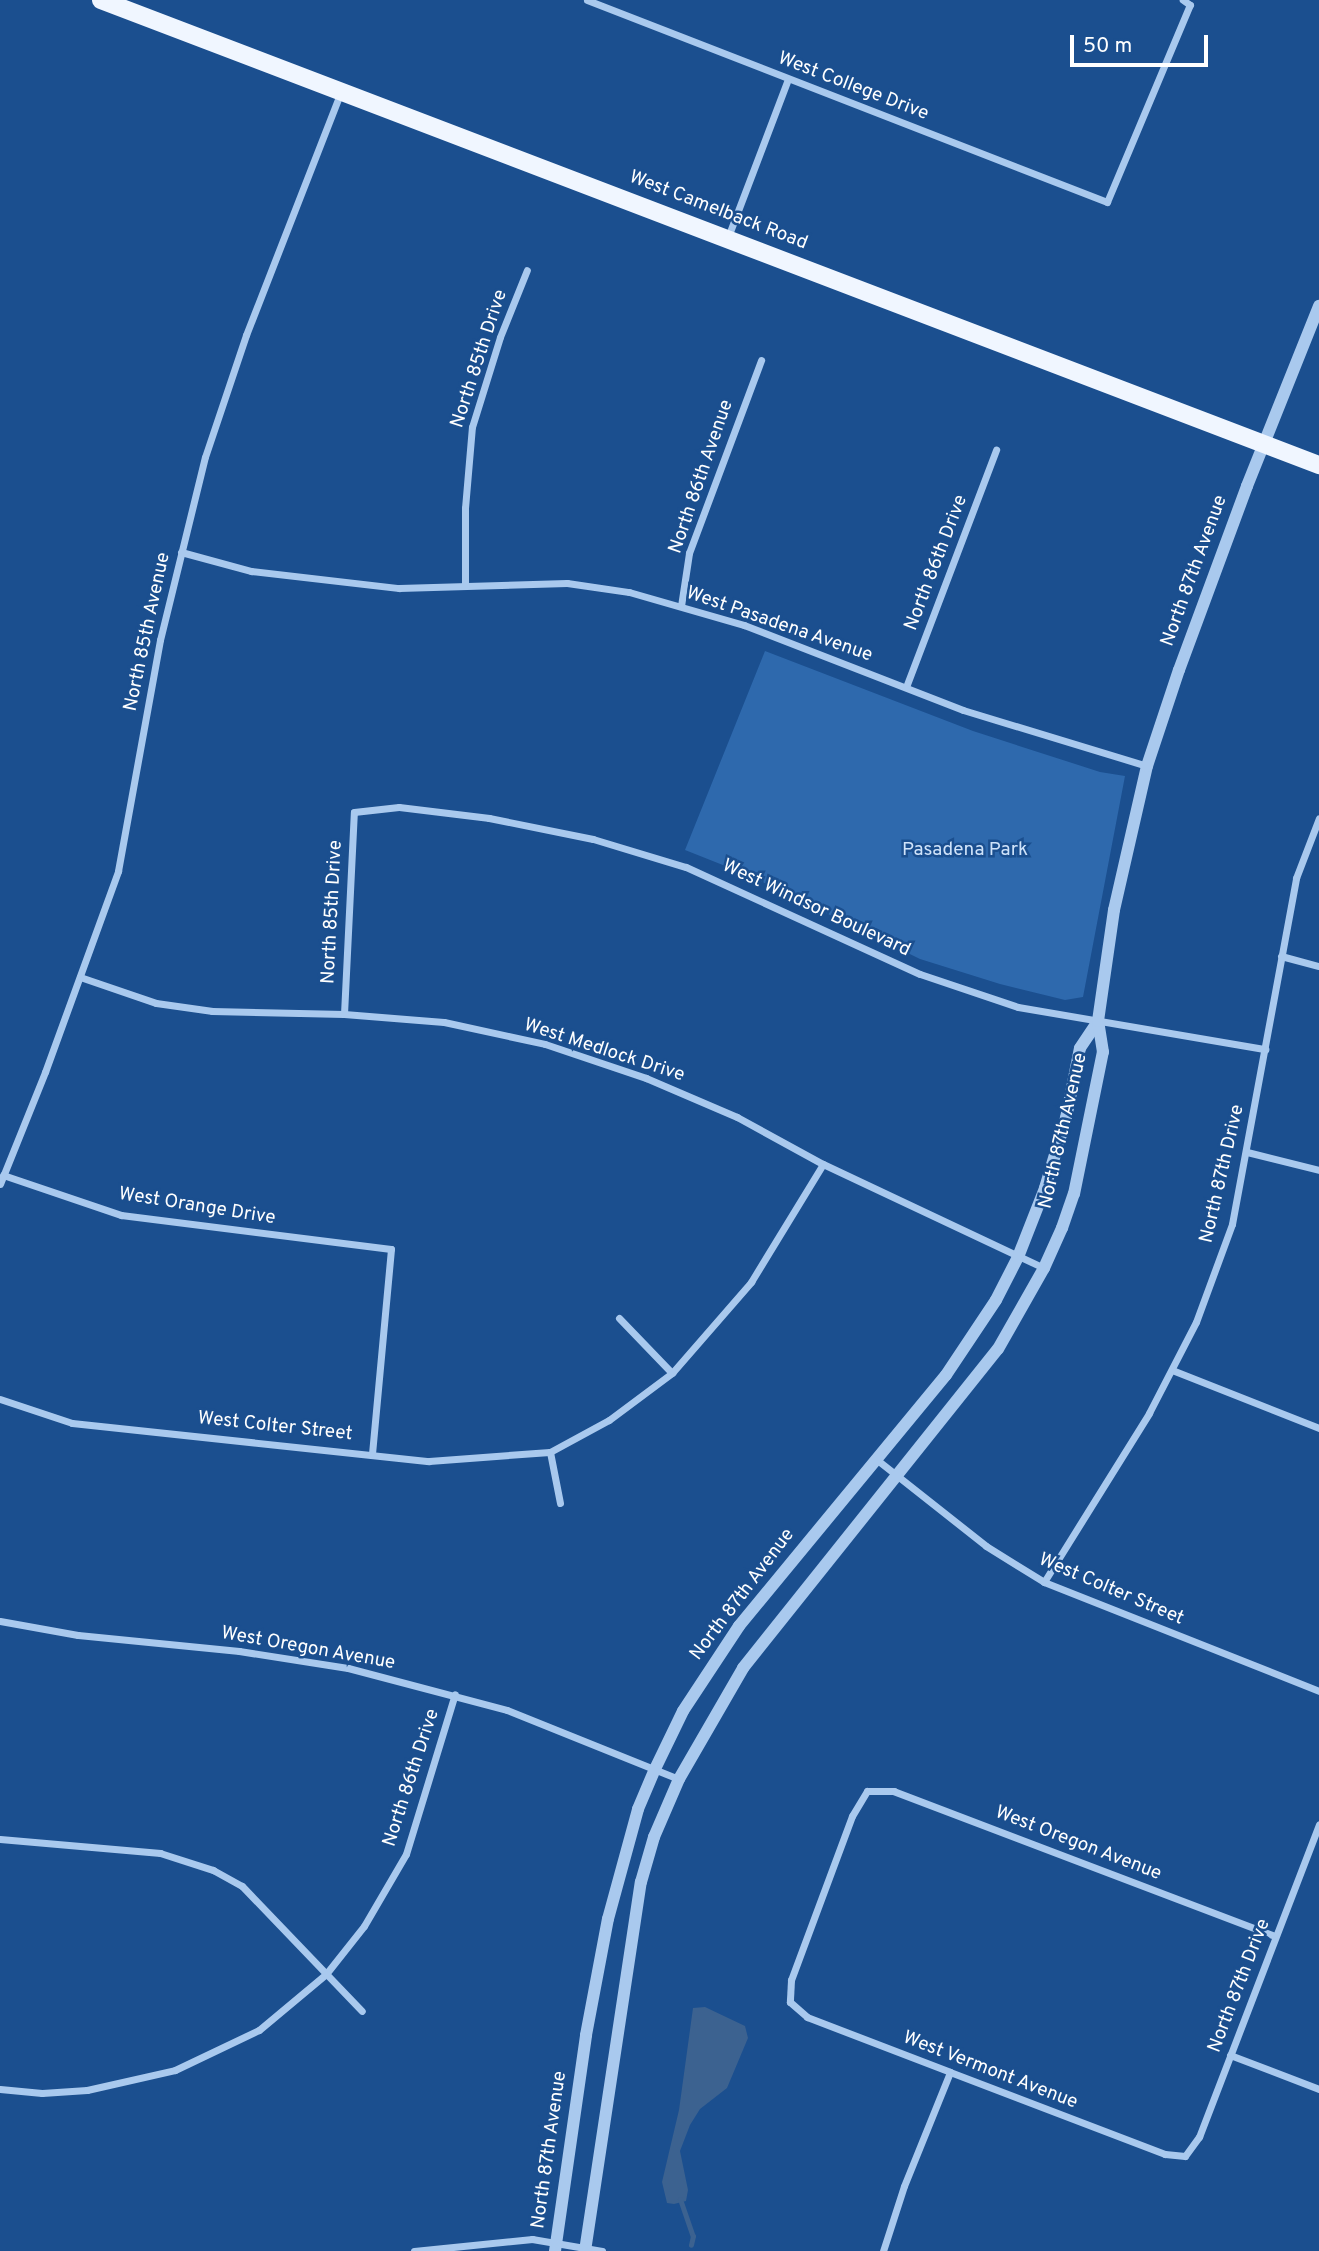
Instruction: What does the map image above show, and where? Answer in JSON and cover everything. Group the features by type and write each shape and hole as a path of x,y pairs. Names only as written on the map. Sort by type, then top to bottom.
{"main road":[{"name":"West Camelback Road","path":"101,0 728,237 1319,465"}],"street":[{"name":"West College Drive","path":"587,0 1107,202 1186,2"},
{"path":"728,237 788,79"},
{"name":"North 85th Avenue","path":"0,1184 118,871 160,640 205,457 246,335 341,91"},
{"name":"North 85th Drive","path":"465,584 466,508 472,427 500,337 527,270"},
{"name":"North 87th Avenue","path":"585,2250 642,1882 654,1837 679,1779 743,1668 998,1349 1044,1268 1073,1194 1103,1052 1098,1021 1115,910 1147,766 1179,670 1319,306"},
{"name":"North 86th Avenue","path":"681,606 689,553 761,360"},
{"name":"North 86th Drive","path":"906,687 996,450"},
{"name":"West Pasadena Avenue","path":"181,552 251,571 399,587 567,583 629,592 744,625 1009,726 1147,766"},
{"name":"West Windsor Boulevard","path":"354,812 399,807 489,818 593,839 686,866 920,974 968,992 1018,1007 1265,1049"},
{"name":"North 85th Drive","path":"344,1014 354,812"},
{"name":"North 87th Drive","path":"1044,1583 1149,1413 1172,1370 1196,1322 1232,1224 1296,878 1319,818"},
{"path":"1281,956 1319,966"},
{"name":"West Medlock Drive","path":"80,977 156,1003 212,1010 344,1014 444,1022 545,1044 658,1083 737,1117 823,1164 1044,1268"},
{"name":"North 87th Avenue","path":"556,2247 586,2035 608,1919 638,1809 655,1769 683,1711 739,1626 973,1337 1018,1257 1045,1188 1066,1118 1080,1048 1098,1021"},
{"path":"1247,1152 1319,1170"},
{"path":"559,1503 550,1452 609,1420 672,1373 751,1282 823,1164"},
{"name":"West Orange Drive","path":"3,1175 121,1215 391,1249 372,1454"},
{"path":"619,1318 672,1373"},
{"path":"1172,1370 1319,1428"},
{"name":"West Colter Street","path":"0,1399 72,1423 429,1461 550,1452"},
{"name":"West Colter Street","path":"876,1459 986,1546 1044,1583 1319,1691"},
{"name":"West Oregon Avenue","path":"0,1622 78,1635 239,1651 348,1668 455,1694 560,1729 679,1779"},
{"name":"North 86th Drive","path":"0,2088 42,2093 86,2090 175,2070 259,2030 326,1974 364,1927 406,1854 455,1694"},
{"name":"West Oregon Avenue","path":"790,2003 791,1980 852,1816 867,1791 894,1791 1275,1936"},
{"name":"North 87th Drive","path":"1185,2156 1199,2137 1319,1824"},
{"path":"0,1839 160,1853 213,1870 242,1886 362,2011"},
{"name":"West Vermont Avenue","path":"790,2003 807,2017 950,2073 1165,2154 1185,2156"},
{"path":"1230,2055 1319,2089"},
{"path":"883,2251 904,2186 950,2073"},
{"path":"414,2251 532,2239 556,2247 602,2251"}],"green space":[{"name":"Pasadena Park","path":"765,651 973,731 1100,772 1125,776 1083,997 1065,1000 1000,984 920,959 748,875 685,850"}],"shaded area":[{"path":"705,2007 745,2026 748,2038 727,2088 700,2109 690,2125 680,2151 688,2190 686,2201 667,2203 662,2182 679,2110 693,2008"}],"waterway":[{"path":"680,2199 693,2236 691,2245"}]}
